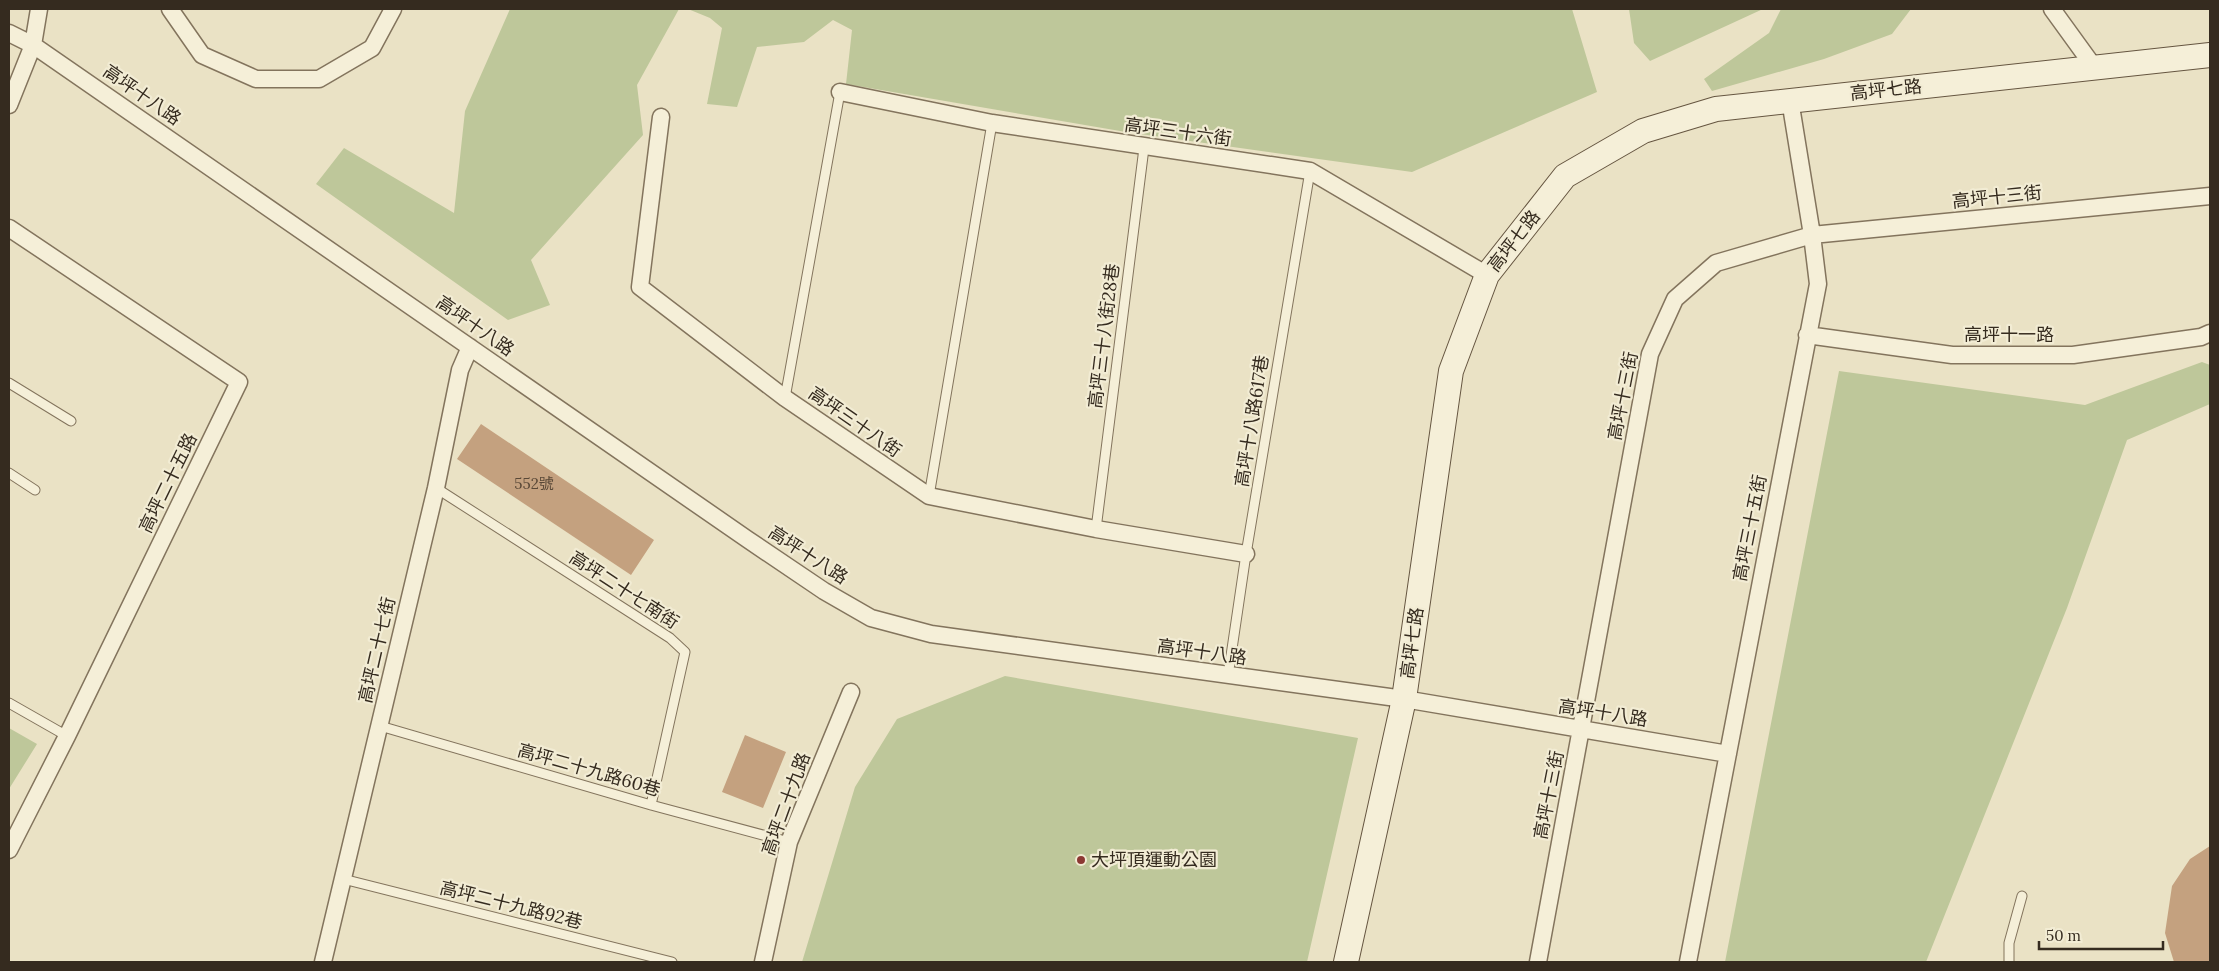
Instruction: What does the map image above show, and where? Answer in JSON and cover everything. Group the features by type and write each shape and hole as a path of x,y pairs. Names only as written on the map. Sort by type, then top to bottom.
{"street":[{"path":"9,106 33,45 39,9"},
{"path":"170,9 202,55 256,79 319,79 372,48 393,9"},
{"path":"2052,9 2094,67"},
{"name":"高坪十八路","path":"9,33 33,45 824,592 871,618 931,634 1404,699 1728,754"},
{"name":"高坪七路","path":"1346,962 1404,699 1451,371 1487,275 1565,176 1643,131 1716,109 2210,54"},
{"name":"高坪三十六街","path":"840,92 992,123 1144,148 1310,171 1487,275"},
{"name":"高坪三十五街","path":"1688,962 1818,284 1790,100"},
{"name":"高坪三十八街","path":"661,117 640,287 785,398 929,496 1096,529 1246,554"},
{"name":"高坪十三街","path":"1538,962 1650,354 1675,299 1716,263 1812,235 2210,196"},
{"name":"高坪二十五路","path":"9,228 239,382 67,736 9,849"},
{"name":"高坪十一路","path":"1807,335 1952,355 2073,355 2200,337 2210,333"},
{"name":"高坪二十七街","path":"323,962 436,488 460,370 470,347"},
{"name":"高坪二十九路","path":"762,962 789,842 851,692"}],"lane":[{"path":"785,398 840,92"},
{"path":"929,496 992,123"},
{"name":"高坪三十八街28巷","path":"1096,529 1144,148"},
{"name":"高坪十八路617巷","path":"1228,676 1246,554 1310,171"},
{"path":"9,383 71,421"},
{"path":"9,473 35,490"},
{"name":"高坪二十七南街","path":"436,488 670,638 685,652 651,805"},
{"path":"9,703 67,736"},
{"name":"高坪二十九路60巷","path":"380,726 651,805 789,842"},
{"name":"高坪二十九路92巷","path":"342,880 672,962"},
{"path":"2009,962 2009,943 2022,896"}],"green space":[{"path":"510,9 679,9 637,85 643,135 531,260 550,305 508,320 316,184 344,148 454,213 465,111"},
{"path":"688,9 1572,9 1597,92 1412,172 1126,132 846,84 852,30 833,20 804,42 757,47 737,107 707,104 722,28 710,18"},
{"path":"1629,9 1763,9 1650,61 1634,43"},
{"path":"1781,9 1911,9 1892,34 1824,59 1712,91 1704,79 1769,33"},
{"path":"2202,362 2210,365 2210,404 2127,440 2067,608 1926,962 1725,962 1839,371 2085,405"},
{"name":"大坪頂運動公園","path":"1005,676 1358,738 1307,962 802,962 855,787 897,719"},
{"path":"9,728 37,744 9,789"}],"building":[{"path":"481,424 654,540 631,575 457,459"},
{"path":"745,735 786,752 763,808 722,792"},
{"path":"2210,846 2210,962 2174,962 2165,933 2172,886 2190,859"}],"place":[{"name":"大坪頂運動公園","path":"1081,860"}]}
